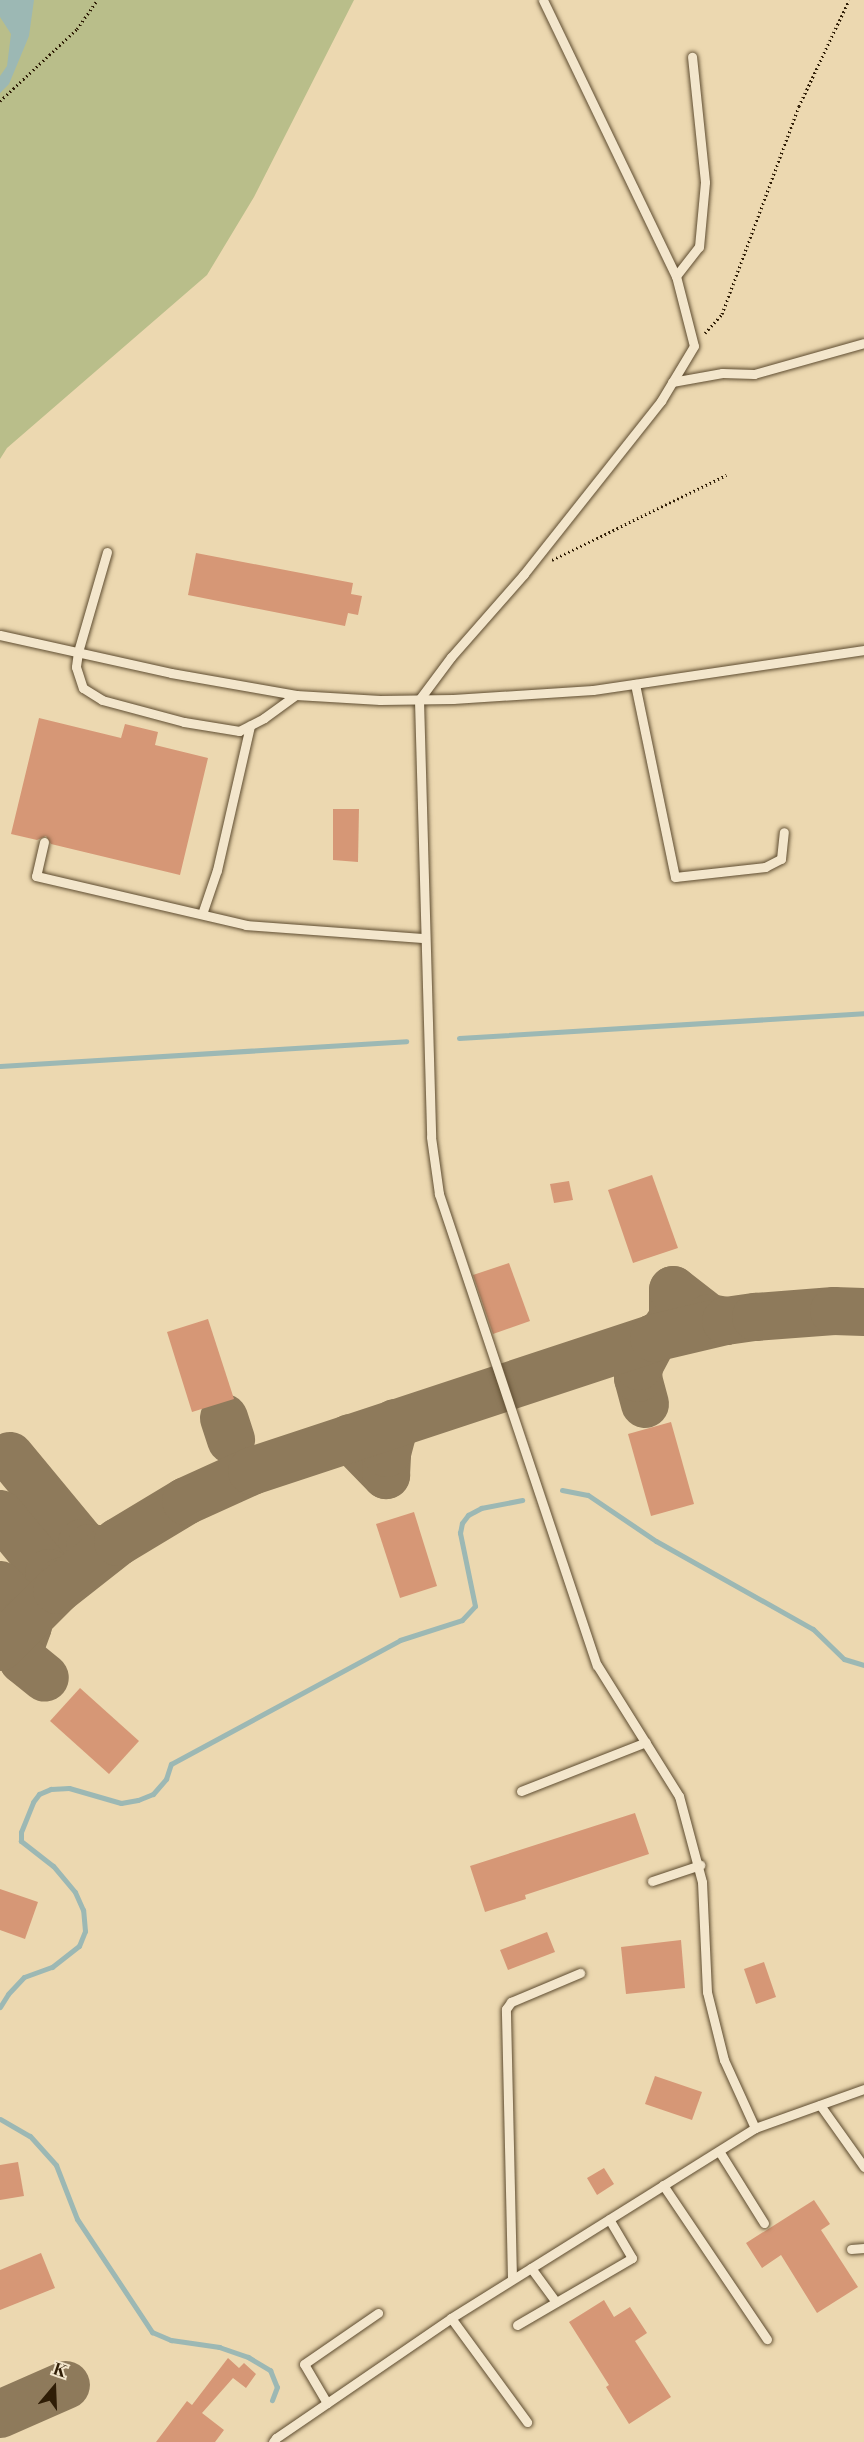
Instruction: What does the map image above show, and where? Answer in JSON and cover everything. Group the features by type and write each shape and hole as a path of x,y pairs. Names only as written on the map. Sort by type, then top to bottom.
{"lane":[{"path":"543,0 676,276 694,346 661,401 524,574 451,657 419,700 431,1137 439,1194 597,1665 678,1796 700,1865 707,1992 724,2060 755,2128"},
{"path":"676,276 699,247 705,182 692,57"},
{"path":"672,382 722,373 754,374 864,343"},
{"path":"106,552 78,652 76,667 83,688 102,700 184,722 239,731 296,695"},
{"path":"0,634 171,673 296,695 419,700 581,691 864,650"},
{"path":"635,684 675,878 765,867 781,859 784,832"},
{"path":"202,914 217,870 250,726"},
{"path":"45,842 36,876 246,925 425,938"},
{"path":"521,1791 646,1742"},
{"path":"652,1881 700,1865"},
{"path":"512,2279 506,2009 511,2002 580,1973"},
{"path":"273,2442 452,2318 755,2128 864,2089"},
{"path":"820,2105 864,2167"},
{"path":"719,2151 764,2223"},
{"path":"663,2185 767,2339"},
{"path":"517,2325 632,2258 609,2219"},
{"path":"851,2249 864,2248"},
{"path":"531,2268 556,2302"},
{"path":"327,2403 304,2364 378,2313"},
{"path":"452,2318 528,2422"}],"path":[{"path":"0,101 77,29 97,0"},
{"path":"694,346 722,314 799,106 849,0"},
{"path":"524,574 726,475"}],"green space":[{"path":"0,0 354,0 254,197 207,275 7,448 0,459"}],"water":[{"path":"0,0 34,0 29,36 9,84 0,93 0,76 7,66 11,34 0,17"}],"building":[{"path":"196,553 353,583 351,594 362,596 358,615 348,613 345,626 188,595"},
{"path":"39,718 121,738 125,724 158,732 155,745 208,758 180,875 51,844 46,836 37,840 11,834"},
{"path":"333,809 359,809 358,862 333,860"},
{"path":"652,1175 678,1248 633,1263 608,1190"},
{"path":"569,1181 573,1200 554,1203 550,1184"},
{"path":"509,1263 530,1321 493,1334 473,1275"},
{"path":"208,1319 234,1399 192,1412 167,1332"},
{"path":"671,1422 694,1504 651,1516 628,1434"},
{"path":"414,1512 437,1586 400,1598 376,1524"},
{"path":"80,1688 139,1741 109,1774 50,1721"},
{"path":"635,1813 649,1854 525,1895 526,1899 485,1912 470,1866"},
{"path":"0,1889 38,1902 25,1939 0,1930"},
{"path":"547,1932 555,1952 508,1970 500,1950"},
{"path":"681,1940 685,1988 626,1994 621,1947"},
{"path":"764,1962 776,1997 756,2004 744,1969"},
{"path":"655,2076 702,2092 692,2120 645,2104"},
{"path":"18,2162 24,2196 0,2200 0,2165"},
{"path":"604,2168 614,2184 597,2195 587,2178"},
{"path":"814,2200 830,2224 821,2230 858,2287 817,2313 781,2255 762,2268 746,2243"},
{"path":"41,2253 55,2288 0,2310 0,2270"},
{"path":"604,2300 614,2317 630,2307 647,2333 635,2341 671,2397 629,2424 606,2387 609,2385 569,2322"},
{"path":"228,2358 239,2368 244,2363 256,2374 246,2388 233,2378 202,2413 224,2430 215,2442 156,2442 187,2401 192,2405"}],"waterway":[{"path":"459,1038 864,1013"},
{"path":"0,1066 406,1041"},
{"path":"562,1490 588,1495 656,1541 813,1629 844,1659 864,1665"},
{"path":"0,2007 8,1994 24,1977 52,1967 79,1946 85,1931 83,1910 75,1892 53,1866 21,1841 21,1832 33,1802 39,1794 51,1789 69,1788 121,1803 153,1794 166,1779 171,1764 400,1640 462,1620 475,1606 460,1533 462,1523 468,1515 481,1508 522,1500"},
{"path":"0,2119 30,2136 56,2165 77,2219 152,2332 171,2340 219,2347 248,2357 270,2370 277,2387 272,2400"}],"taxiway":[{"path":"645,1404 638,1378 639,1366 654,1338 663,1333 673,1318 673,1290 709,1318 726,1321"},
{"path":"0,1647 57,1590 118,1542 186,1501 252,1471 654,1338 726,1321 756,1317 834,1311 864,1312"},
{"path":"224,1418 231,1440"},
{"path":"350,1438 386,1475 387,1453 395,1423"},
{"path":"10,1456 82,1543 90,1548 107,1550"},
{"path":"0,1514 49,1573 63,1581 70,1579"},
{"path":"0,1585 12,1599"},
{"path":"26,1619 28,1626 19,1651 23,1660 45,1678"},
{"path":"0,2414 66,2385"}]}
